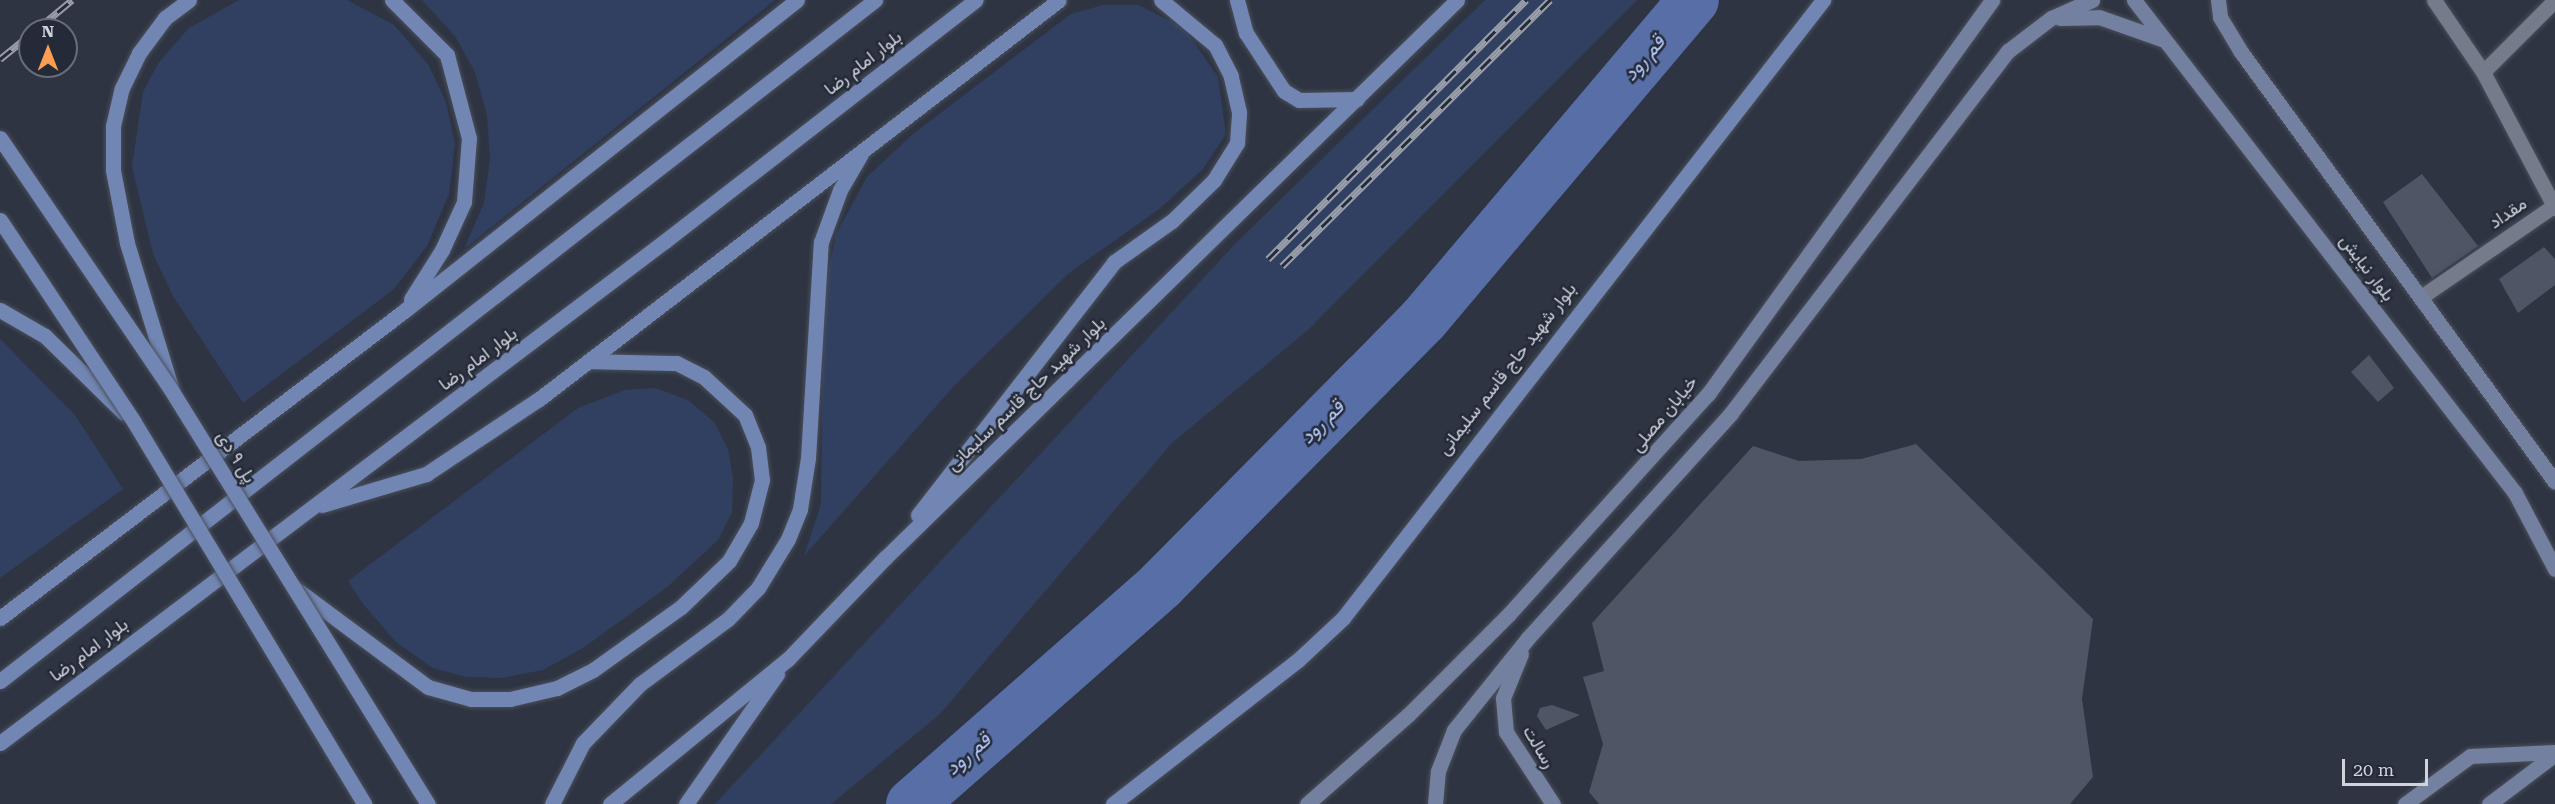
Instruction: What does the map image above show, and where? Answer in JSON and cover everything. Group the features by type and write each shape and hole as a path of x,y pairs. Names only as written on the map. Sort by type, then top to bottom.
{"main road":[{"path":"173,393 126,243 113,170 113,126 122,88 139,53 165,18 189,0"},
{"path":"392,0 447,55 469,138 464,202 442,250 404,311"},
{"path":"0,618 404,311 642,118 797,0"},
{"name":"بلوار امام رضا","path":"0,681 875,0"},
{"name":"بلوار امام رضا","path":"0,743 316,506 976,0"},
{"path":"316,506 426,474 590,361 867,144 1059,0"},
{"path":"885,558 1114,262 1172,221 1214,180 1237,143 1239,112 1231,76 1215,45 1161,0"},
{"path":"1237,0 1251,44 1284,91 1299,100 1356,99"},
{"name":"بلوار شهید حاج قاسم سلیمانی","path":"610,804 788,659 885,558 1457,0"},
{"name":"بلوار شهید حاج قاسم سلیمانی","path":"1113,804 1298,660 1343,618 1823,0"},
{"name":"خیابان مصلی","path":"1307,804 1408,715 1509,614 1708,394 1992,0"},
{"path":"1436,804 1438,771 1454,730 1528,638 1731,413 2008,51 2051,18 2092,0"},
{"name":"بلوار نیایش","path":"2134,0 2169,42 2516,493 2555,569"},
{"name":"بلوار نیایش","path":"2218,0 2220,17 2241,52 2555,482"},
{"path":"2051,18 2099,17 2169,42"},
{"name":"پل ۹ دی","path":"0,138 173,393 428,804"},
{"path":"552,804 583,743 640,684 728,619 758,588 788,539 801,509 808,458 815,281 821,242 840,190 867,144"},
{"path":"0,220 134,422 364,804"},
{"path":"0,310 45,336 134,422"},
{"path":"296,589 428,687 471,699 510,699 557,688 593,670 703,587 729,561 751,523 762,480 758,447 745,415 726,392 676,363 590,361"},
{"path":"0,606 28,597"},
{"name":"رسالت","path":"1528,638 1503,698 1506,732 1553,804"},
{"path":"686,804 788,659"},
{"path":"2405,804 2470,756 2555,753"},
{"path":"2489,804 2555,753"}],"street":[{"path":"2434,0 2483,72 2555,206"},
{"path":"2483,72 2555,0"},
{"name":"مقداد","path":"2421,297 2555,206"}],"shaded area":[{"path":"239,0 347,0 394,25 428,64 446,102 455,144 449,194 427,246 394,289 243,403 173,296 153,254 132,166 143,92 159,62 189,28"},
{"path":"422,0 775,0 464,249 484,203 490,159 487,115 475,72 455,36"},
{"path":"1485,0 1637,0 1308,330 1172,443 939,715 831,804 715,804 1236,243"},
{"path":"1103,5 1138,5 1184,28 1218,77 1226,134 1203,169 1159,209 1069,273 953,387 804,556 821,504 823,333 827,278 836,234 867,177 913,134 1071,14"},
{"path":"0,339 75,415 123,489 0,578"},
{"path":"655,388 688,400 714,422 728,449 733,478 732,512 718,540 666,588 583,648 543,670 502,678 466,677 433,668 396,642 363,604 348,581 578,408 625,390"}],"building":[{"path":"2422,174 2478,246 2432,278 2383,202"},
{"path":"2544,247 2555,259 2555,285 2518,313 2499,279"},
{"path":"2369,355 2394,388 2378,402 2351,372"},
{"path":"1916,444 2093,619 2082,699 2093,777 2070,804 1599,804 1589,792 1603,744 1583,677 1604,671 1592,623 1753,446 1799,461 1861,459"},
{"path":"1552,705 1580,715 1546,730 1537,716 1540,708"}],"waterway":[{"name":"قم رود","path":"911,804 1160,585 1423,319 1693,0"}],"railway":[{"path":"50,18 72,0"},
{"path":"1268,259 1526,0"},
{"path":"1282,266 1550,0"},
{"path":"0,59 18,45"}]}
